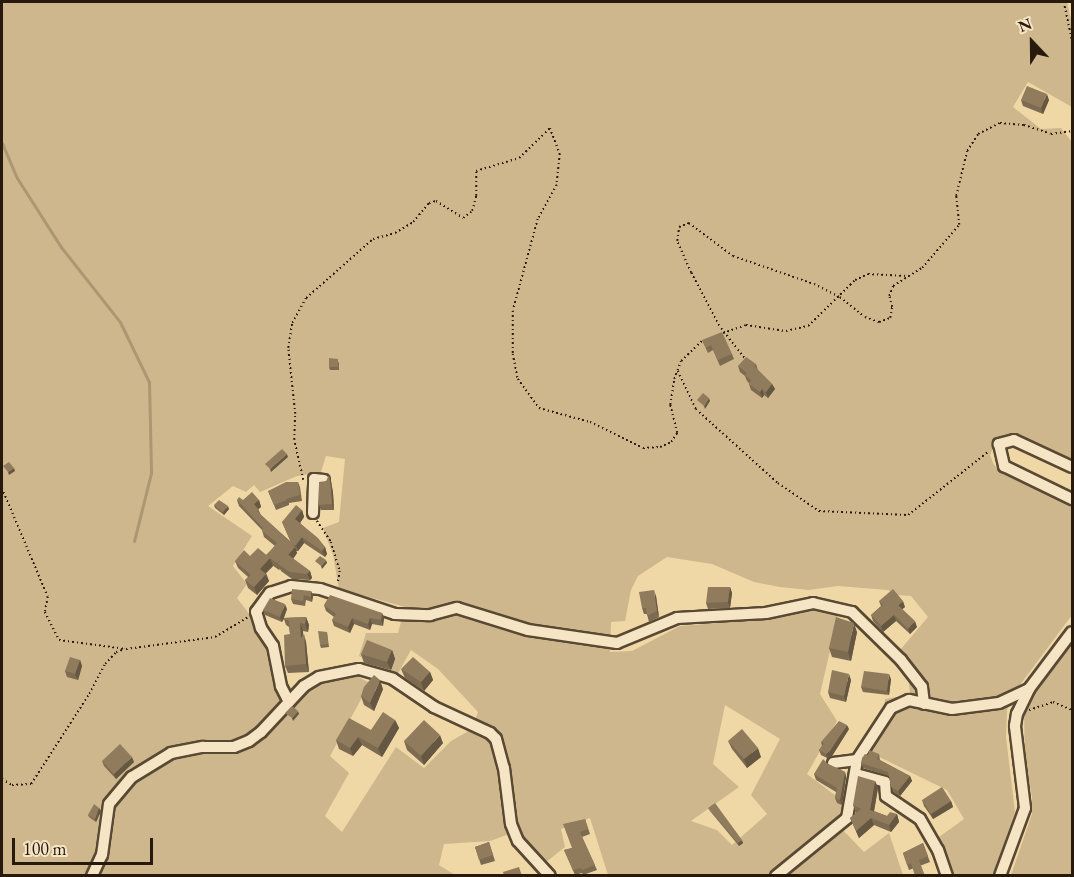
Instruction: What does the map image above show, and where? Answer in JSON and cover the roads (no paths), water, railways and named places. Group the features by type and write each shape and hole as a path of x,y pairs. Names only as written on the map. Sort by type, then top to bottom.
{"street":[{"path":"1072,467 1014,440 999,444 1004,466 1072,499"},
{"path":"313,513 314,479 324,480"},
{"path":"288,702 281,686 273,646 256,612 270,593 291,586 320,589 337,597 395,614 430,615 458,608 528,630 617,643 677,618 766,613 813,603 852,612 901,660 915,678 921,687 924,705"},
{"path":"1000,876 1025,808 1015,726 1017,714 1029,689 1072,632"},
{"path":"92,876 102,855 109,804 132,777 171,753 203,747 234,747 249,741 261,732 304,686 319,677 359,669 393,679 435,707 490,733 500,749 511,824 518,841 550,876"},
{"path":"776,876 847,818 857,760 891,708 909,700 924,705 952,709 999,703 1029,689"},
{"path":"833,763 857,760"},
{"path":"856,774 885,782 886,796 920,819 938,850 947,876"}],"waterway":[{"path":"2,143 17,178 61,247 120,322 149,382 151,473 134,541"}]}
